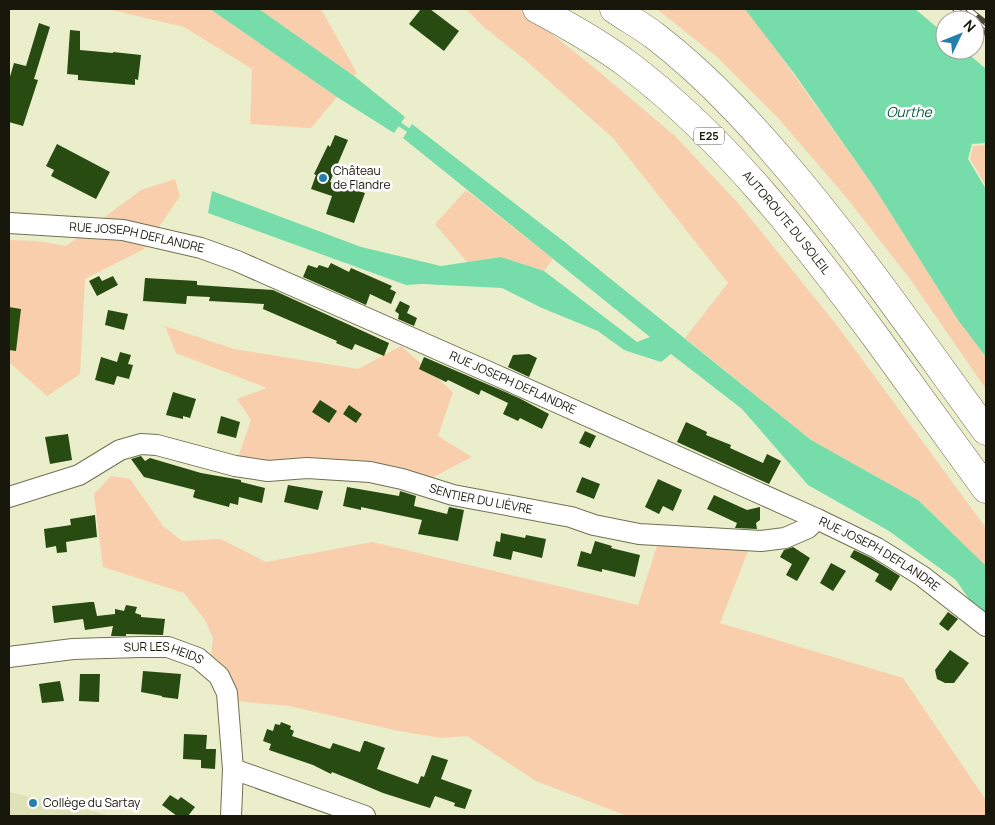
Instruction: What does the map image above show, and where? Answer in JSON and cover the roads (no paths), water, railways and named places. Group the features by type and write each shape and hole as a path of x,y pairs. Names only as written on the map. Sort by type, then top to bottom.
{"highway":[{"name":"AUTOROUTE DU SOLEIL","path":"537,9 587,36 629,65 701,128 750,179 792,227 986,488"},
{"path":"614,9 654,35 691,66 730,103 776,153 838,229 986,431"}],"street":[{"name":"RUE JOSEPH DEFLANDRE","path":"9,223 123,230 201,248 237,261 817,519 877,548 922,576 986,626"},
{"name":"SENTIER DU LIÈVRE","path":"9,497 79,475 120,450 141,444 157,445 235,466 268,471 307,468 370,472 402,478 453,495 571,517 594,525 639,534 761,541 785,538 808,528 817,519"},
{"name":"SUR LES HEIDS","path":"9,657 73,649 168,647 198,658 219,676 227,693 233,769 231,816"},
{"path":"233,769 364,816"}],"water":[{"path":"210,9 259,9 354,76 405,117 394,133 337,97"},
{"name":"Ourthe","path":"745,9 915,9 935,26 935,60 976,60 986,69 986,143 972,144 968,159 986,189 986,357 958,320 874,187 796,76"},
{"path":"412,124 566,243 811,440 918,500 986,566 986,613 971,602 956,580 889,531 808,485 742,409 671,354 661,362 624,350 598,331 542,308 502,288 423,284 406,285 208,213 212,191 361,247 441,266 501,257 544,271 637,342 650,337 403,138"}],"waterway":[{"path":"395,121 411,132"}],"railway":[{"path":"968,9 986,23"}],"place":[{"name":"Château de Flandre","path":"323,178"},
{"name":"Collège du Sartay","path":"33,803"}]}
